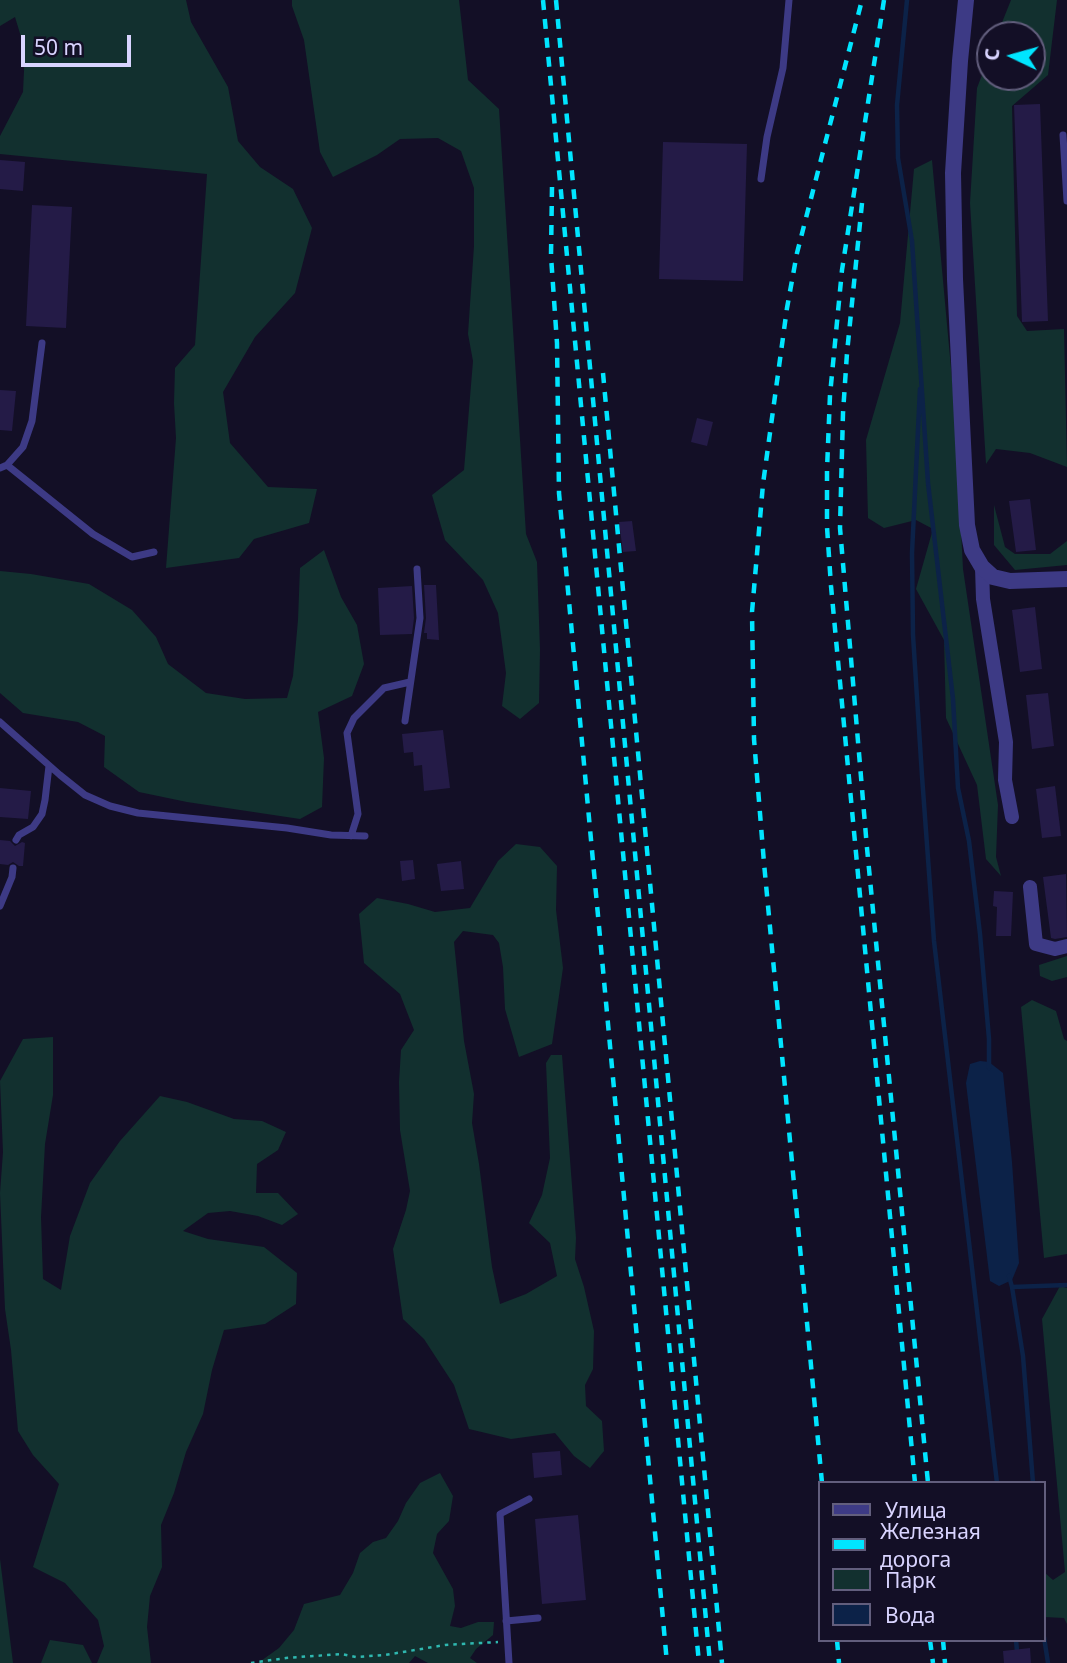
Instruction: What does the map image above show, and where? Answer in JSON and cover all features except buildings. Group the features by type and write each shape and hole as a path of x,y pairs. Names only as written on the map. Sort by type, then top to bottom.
{"street":[{"path":"966,0 953,173 955,279 967,525 972,550 982,567 993,577 1010,581 1067,579"},
{"path":"982,567 983,599 1006,742 1005,780 1012,817"},
{"path":"1030,887 1036,944 1055,949 1067,946"}],"lane":[{"path":"761,179 767,137 783,68 789,0"},
{"path":"1063,135 1067,201"},
{"path":"42,342 32,421 23,447 4,467 93,534 132,557 154,552"},
{"path":"405,721 418,645 420,618 417,569"},
{"path":"351,836 358,814 347,733 354,718 384,688 410,682"},
{"path":"0,722 85,795 110,806 138,813 365,836"},
{"path":"16,840 19,835 33,827 42,814 49,766"},
{"path":"0,906 13,868"},
{"path":"509,1663 500,1514 529,1499"},
{"path":"506,1621 538,1618"}],"path":[{"path":"251,1663 341,1654 356,1657 385,1655 445,1645 508,1641"}],"green space":[{"path":"0,0 186,0 191,22 228,87 238,141 260,167 293,189 312,228 295,293 255,337 223,392 230,443 268,487 317,489 309,523 254,539 239,558 166,568 176,438 175,368 195,345 207,174 0,154 0,136 23,92 25,50 15,17 0,26"},
{"path":"292,0 459,0 468,80 499,109 526,534 537,562 539,703 520,719 502,706 506,673 498,613 483,580 445,540 432,495 464,470 473,361 468,334 474,246 474,188 461,151 438,138 400,139 377,155 333,177 320,152 304,40"},
{"path":"1011,0 1057,0 1046,77 1046,21 1003,21"},
{"path":"977,91 1029,91 1012,106 1017,316 1027,331 1064,329 1067,467 1030,453 996,449 986,464 970,203"},
{"path":"932,160 955,412 963,569 998,805 996,857 1001,876 986,859 977,785 946,718 944,640 916,589 933,529 916,520 884,528 868,518 866,440 900,323 914,169"},
{"path":"994,505 1005,547 1015,554 1050,554 1067,541 1067,565 1015,570 994,545"},
{"path":"324,550 341,597 357,625 364,664 352,696 318,712 324,758 322,807 300,819 139,792 104,767 105,736 78,722 23,713 0,693 0,571 89,584 132,610 156,637 168,664 206,693 245,699 287,698 293,676 300,568"},
{"path":"516,844 540,847 557,866 556,910 563,968 552,1044 519,1057 505,1009 499,943 493,935 463,931 454,942 464,1041 474,1094 472,1123 492,1267 500,1304 526,1294 557,1276 550,1243 529,1223 542,1195 550,1158 546,1063 551,1055 562,1055 576,1238 575,1259 594,1331 593,1369 585,1385 586,1406 602,1421 604,1451 590,1468 574,1456 555,1433 511,1439 469,1429 454,1385 424,1339 403,1319 393,1249 410,1191 400,1130 399,1082 401,1050 414,1030 400,994 364,963 359,914 377,898 435,912 470,908 498,861"},
{"path":"1067,956 1067,977 1052,981 1040,976 1039,965"},
{"path":"1032,1000 1056,1011 1064,1039 1067,1041 1067,1254 1044,1258 1021,1007"},
{"path":"53,1037 53,1095 45,1144 41,1217 43,1279 61,1290 70,1236 90,1183 120,1141 160,1096 187,1102 234,1119 262,1121 286,1132 278,1150 257,1164 256,1193 278,1193 298,1214 282,1225 258,1216 230,1211 208,1213 183,1231 208,1239 264,1247 297,1273 296,1304 265,1324 224,1330 203,1414 186,1452 161,1525 162,1567 150,1596 147,1627 151,1663 97,1663 104,1646 98,1620 65,1583 33,1567 59,1484 33,1455 18,1431 5,1309 0,1193 3,1152 0,1081 23,1039"},
{"path":"1060,1286 1067,1288 1067,1624 1064,1618 1046,1617 1046,1574 1053,1580 1065,1572 1042,1319"},
{"path":"440,1473 453,1496 449,1521 437,1534 433,1553 453,1589 455,1606 450,1626 461,1628 478,1622 494,1622 493,1635 476,1649 470,1658 477,1663 428,1663 415,1656 409,1663 258,1663 279,1648 294,1630 304,1604 340,1595 353,1573 360,1553 373,1542 386,1538 420,1483"},
{"path":"0,1559 13,1663 0,1663"},
{"path":"50,1640 83,1645 92,1663 41,1663"}],"water":[{"path":"989,1062 1003,1073 1012,1162 1019,1263 1012,1280 999,1286 990,1281 966,1083 970,1064"}],"waterway":[{"path":"907,0 897,105 898,158 912,241 928,483 953,699 958,788 969,841 980,934 989,1068"},
{"path":"920,389 912,553 913,635 922,776 934,941 997,1481"},
{"path":"1009,1276 1023,1356 1033,1481"},
{"path":"1012,1287 1067,1285"},
{"path":"1016,1642 1018,1663"},
{"path":"1045,1642 1048,1663"}],"railway":[{"path":"543,0 699,1663"},
{"path":"556,0 710,1663"},
{"path":"822,1481 754,739 752,612 763,484 787,308 797,253 862,0"},
{"path":"884,0 842,270 830,395 827,527 915,1481"},
{"path":"552,187 551,256 557,343 559,493 667,1663"},
{"path":"862,203 847,353 840,528 867,848 928,1481"},
{"path":"603,373 722,1663"},
{"path":"837,1642 839,1663"},
{"path":"930,1642 933,1663"},
{"path":"943,1642 945,1663"}]}
